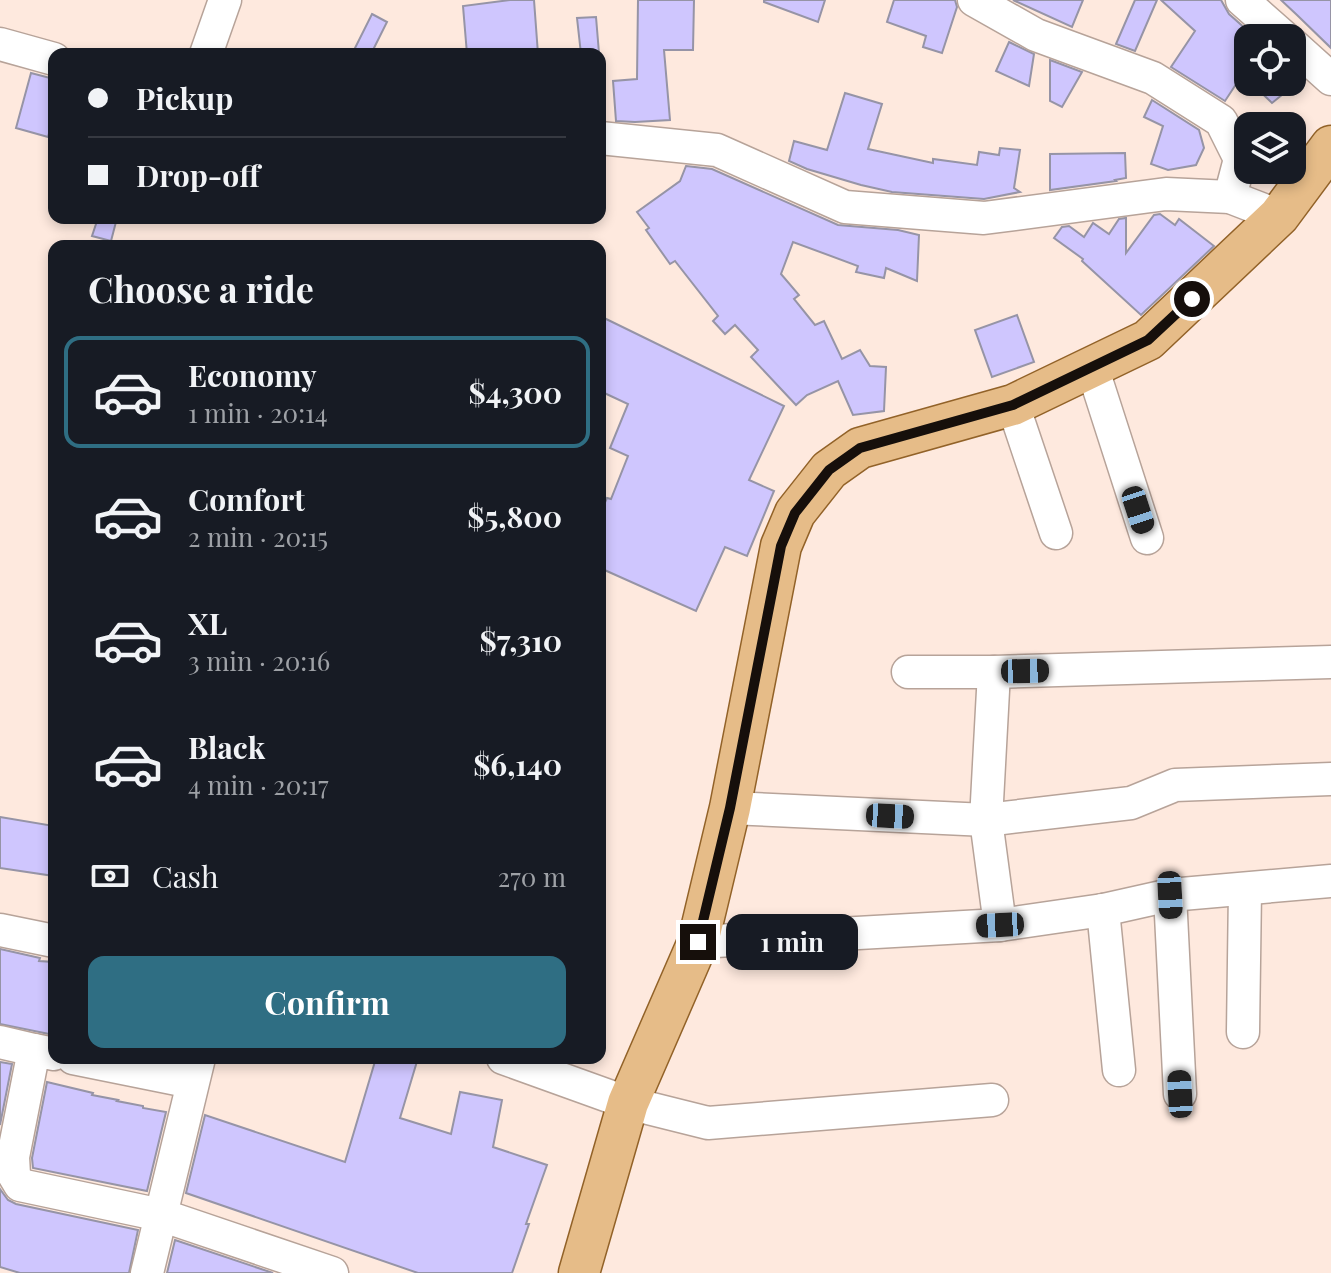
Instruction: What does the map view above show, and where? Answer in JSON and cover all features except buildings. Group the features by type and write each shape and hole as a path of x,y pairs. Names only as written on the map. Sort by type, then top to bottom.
{"main road":[{"path":"579,1273 628,1103 698,942 730,808 781,546 795,513 829,470 860,448 1013,405 1148,340 1279,216 1331,146"}],"street":[{"path":"208,48 225,0"},
{"path":"974,0 1036,35 1153,78 1221,121 1240,159 1230,197"},
{"path":"1242,0 1269,24"},
{"path":"0,44 48,57"},
{"path":"1306,55 1329,73"},
{"path":"606,139 717,150 845,207 984,218 1166,194 1230,197 1279,216"},
{"path":"1092,367 1147,538"},
{"path":"1013,405 1056,533"},
{"path":"908,672 1331,662"},
{"path":"994,672 986,820 1000,925"},
{"path":"730,808 986,820 1131,803 1175,785 1331,779"},
{"path":"698,942 1000,925 1103,910 1170,895 1331,881"},
{"path":"1243,1032 1245,890"},
{"path":"1170,895 1180,1094"},
{"path":"1103,910 1119,1070"},
{"path":"0,930 48,940"},
{"path":"0,1042 44,1052 13,1157 14,1175 20,1185 161,1215 332,1273"},
{"path":"134,1064 196,1070 147,1273"},
{"path":"520,1064 628,1103 708,1123 992,1100"}],"route":[{"path":"698,942 730,808 781,546 795,513 829,470 860,448 1013,405 1148,340 1192,299"}]}
